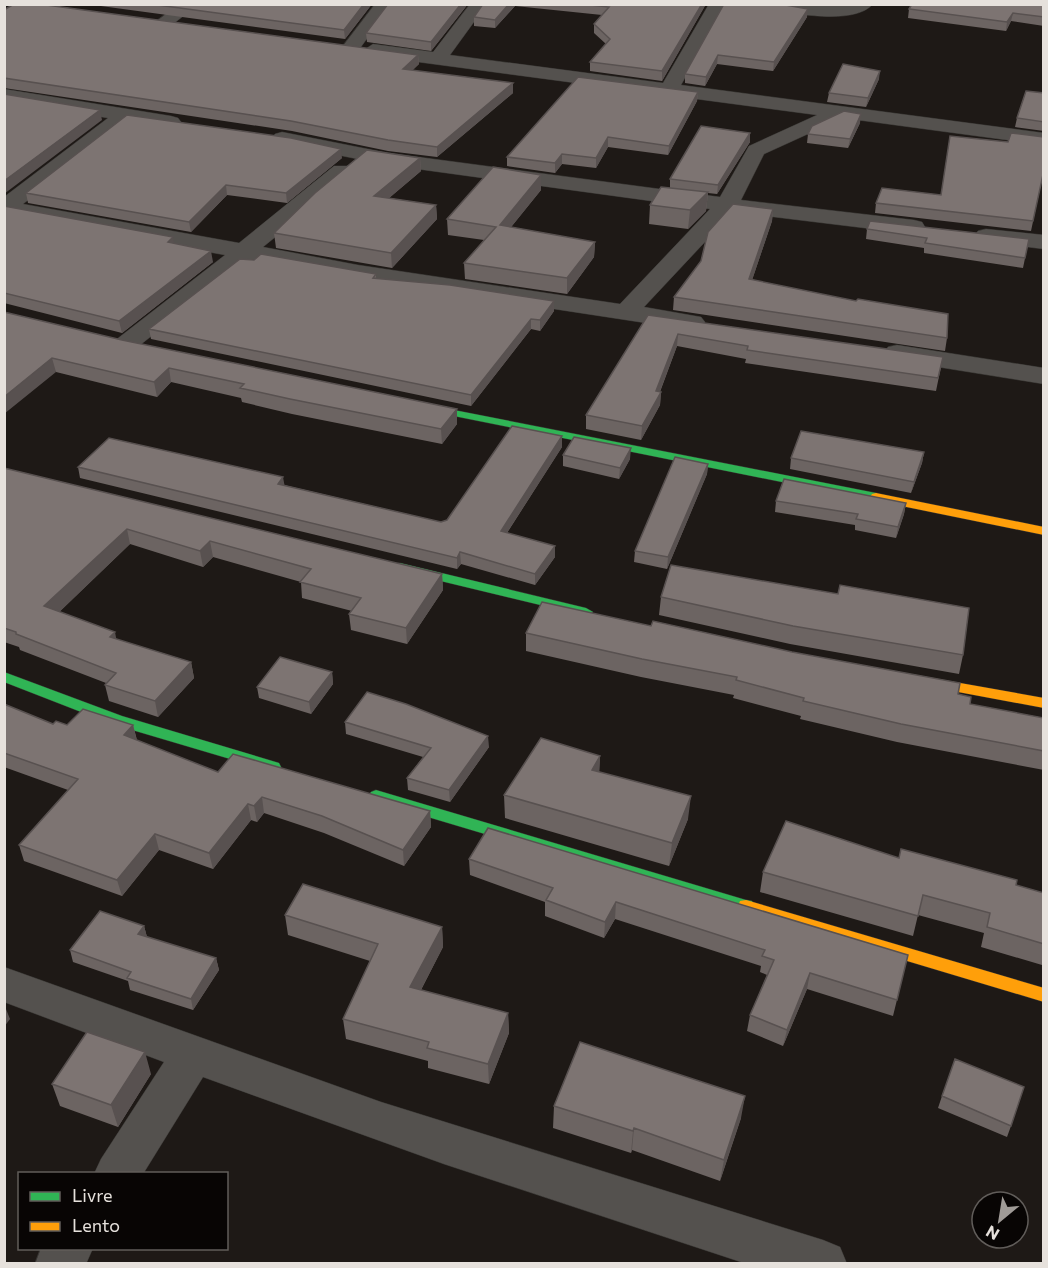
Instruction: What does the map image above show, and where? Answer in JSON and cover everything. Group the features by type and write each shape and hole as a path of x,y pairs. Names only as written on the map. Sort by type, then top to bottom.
{"street":[{"path":"163,23 191,4"},
{"path":"351,47 384,4"},
{"path":"437,59 479,4"},
{"path":"669,90 718,4"},
{"path":"767,4 836,10 855,9 865,4"},
{"path":"140,20 187,26"},
{"path":"327,44 1044,139"},
{"path":"4,95 191,125"},
{"path":"626,312 727,205 756,150 840,112"},
{"path":"5,207 124,115"},
{"path":"259,134 525,179 930,229"},
{"path":"120,343 244,252 364,153"},
{"path":"5,207 86,220 244,252 719,326"},
{"path":"964,233 1044,242"},
{"path":"120,343 149,349"},
{"path":"870,349 1044,376"},
{"path":"394,401 1044,531"},
{"path":"384,564 597,614"},
{"path":"4,677 117,720 283,770"},
{"path":"905,678 1044,703"},
{"path":"362,792 1044,995"},
{"path":"4,984 366,1116 676,1219 823,1263"},
{"path":"118,1172 193,1054"},
{"path":"59,1263 68,1250"}],"building":[{"path":"14,4 39,4 418,55 403,69 513,83 437,147 388,140 291,121 4,78 4,10"},
{"path":"150,4 364,4 344,30"},
{"path":"388,4 461,4 431,42 366,33"},
{"path":"483,4 509,4 495,20 474,17"},
{"path":"581,4 702,4 662,71 590,62 610,39 594,24 609,7"},
{"path":"724,4 780,4 808,9 774,62 718,55 706,77 685,74"},
{"path":"912,4 1044,4 1044,17 1013,13 1007,22 909,9"},
{"path":"843,64 880,71 868,98 829,93"},
{"path":"578,77 698,92 669,146 608,137 596,158 562,154 555,163 507,157"},
{"path":"1026,91 1044,93 1044,122 1017,118"},
{"path":"4,94 100,110 4,181"},
{"path":"844,111 861,114 850,139 808,134 812,126"},
{"path":"127,115 291,138 341,149 286,193 226,185 189,222 26,193"},
{"path":"701,126 750,133 718,185 670,179"},
{"path":"1011,133 1044,137 1044,170 1033,221 876,203 882,188 941,195 950,136 1008,142"},
{"path":"367,150 420,158 374,196 436,205 391,253 274,233 315,193"},
{"path":"493,167 541,175 500,225 595,242 567,278 464,263 496,227 447,219"},
{"path":"661,187 708,192 690,210 650,205"},
{"path":"733,204 773,209 749,279 856,301 858,299 948,314 947,338 674,297 701,261 708,232"},
{"path":"4,206 173,237 168,242 211,251 119,321 4,293"},
{"path":"870,221 1029,239 1025,258 925,243 927,238 867,229"},
{"path":"261,254 376,274 373,278 450,285 554,301 540,320 531,319 471,395 149,329 240,259 254,260"},
{"path":"4,312 122,340 457,409 441,429 240,388 244,384 169,368 154,382 52,358 4,397"},
{"path":"648,315 943,357 938,378 747,350 748,346 678,334 656,391 661,392 642,426 586,415"},
{"path":"512,426 562,436 501,531 555,546 535,574 460,552 457,558 78,467 109,438 283,477 278,484 441,522 447,520"},
{"path":"801,431 924,452 914,482 791,458"},
{"path":"574,437 631,448 620,468 563,455"},
{"path":"675,457 708,464 668,557 635,551"},
{"path":"4,468 442,574 406,628 349,614 361,598 300,582 311,569 210,541 200,551 127,529 44,606 115,632 110,637 191,662 155,701 105,685 116,673 4,628"},
{"path":"784,479 906,503 898,527 856,519 858,514 776,501"},
{"path":"671,565 838,594 840,585 969,608 963,655 793,626 661,597"},
{"path":"542,602 651,626 653,621 792,652 960,683 958,694 971,697 970,704 1044,718 1044,751 901,724 803,701 804,698 736,680 737,677 526,633"},
{"path":"280,657 332,672 309,702 257,687"},
{"path":"367,692 406,704 488,736 449,790 407,778 431,748 345,722"},
{"path":"4,704 53,724 56,721 67,725 83,709 133,725 124,735 218,772 233,754 430,811 403,850 322,816 262,797 254,806 248,804 209,853 155,834 117,880 19,845 78,779 4,753"},
{"path":"541,738 600,756 592,770 691,796 672,843 504,795"},
{"path":"786,821 899,858 901,849 1017,880 1016,885 1044,893 1044,944 987,927 990,913 923,895 918,916 763,872"},
{"path":"488,828 908,955 897,1000 810,973 787,1030 750,1015 774,960 762,956 765,950 616,902 605,922 546,900 553,888 469,859"},
{"path":"303,884 442,927 410,987 508,1013 488,1064 427,1048 429,1042 343,1019 378,944 285,915"},
{"path":"100,911 144,926 138,934 216,958 191,999 127,978 131,972 70,950"},
{"path":"87,1032 145,1052 111,1105 52,1084"},
{"path":"580,1042 745,1096 724,1160 634,1128 633,1131 554,1106"},
{"path":"955,1059 1024,1087 1011,1126 942,1096"}],"traffic: fast":[{"path":"413,405 876,497"},
{"path":"400,567 586,612"},
{"path":"4,677 117,720 274,767"},
{"path":"376,796 746,906"}],"traffic: slow":[{"path":"876,497 1044,531"},
{"path":"915,680 1044,703"},
{"path":"746,906 1044,995"}]}
